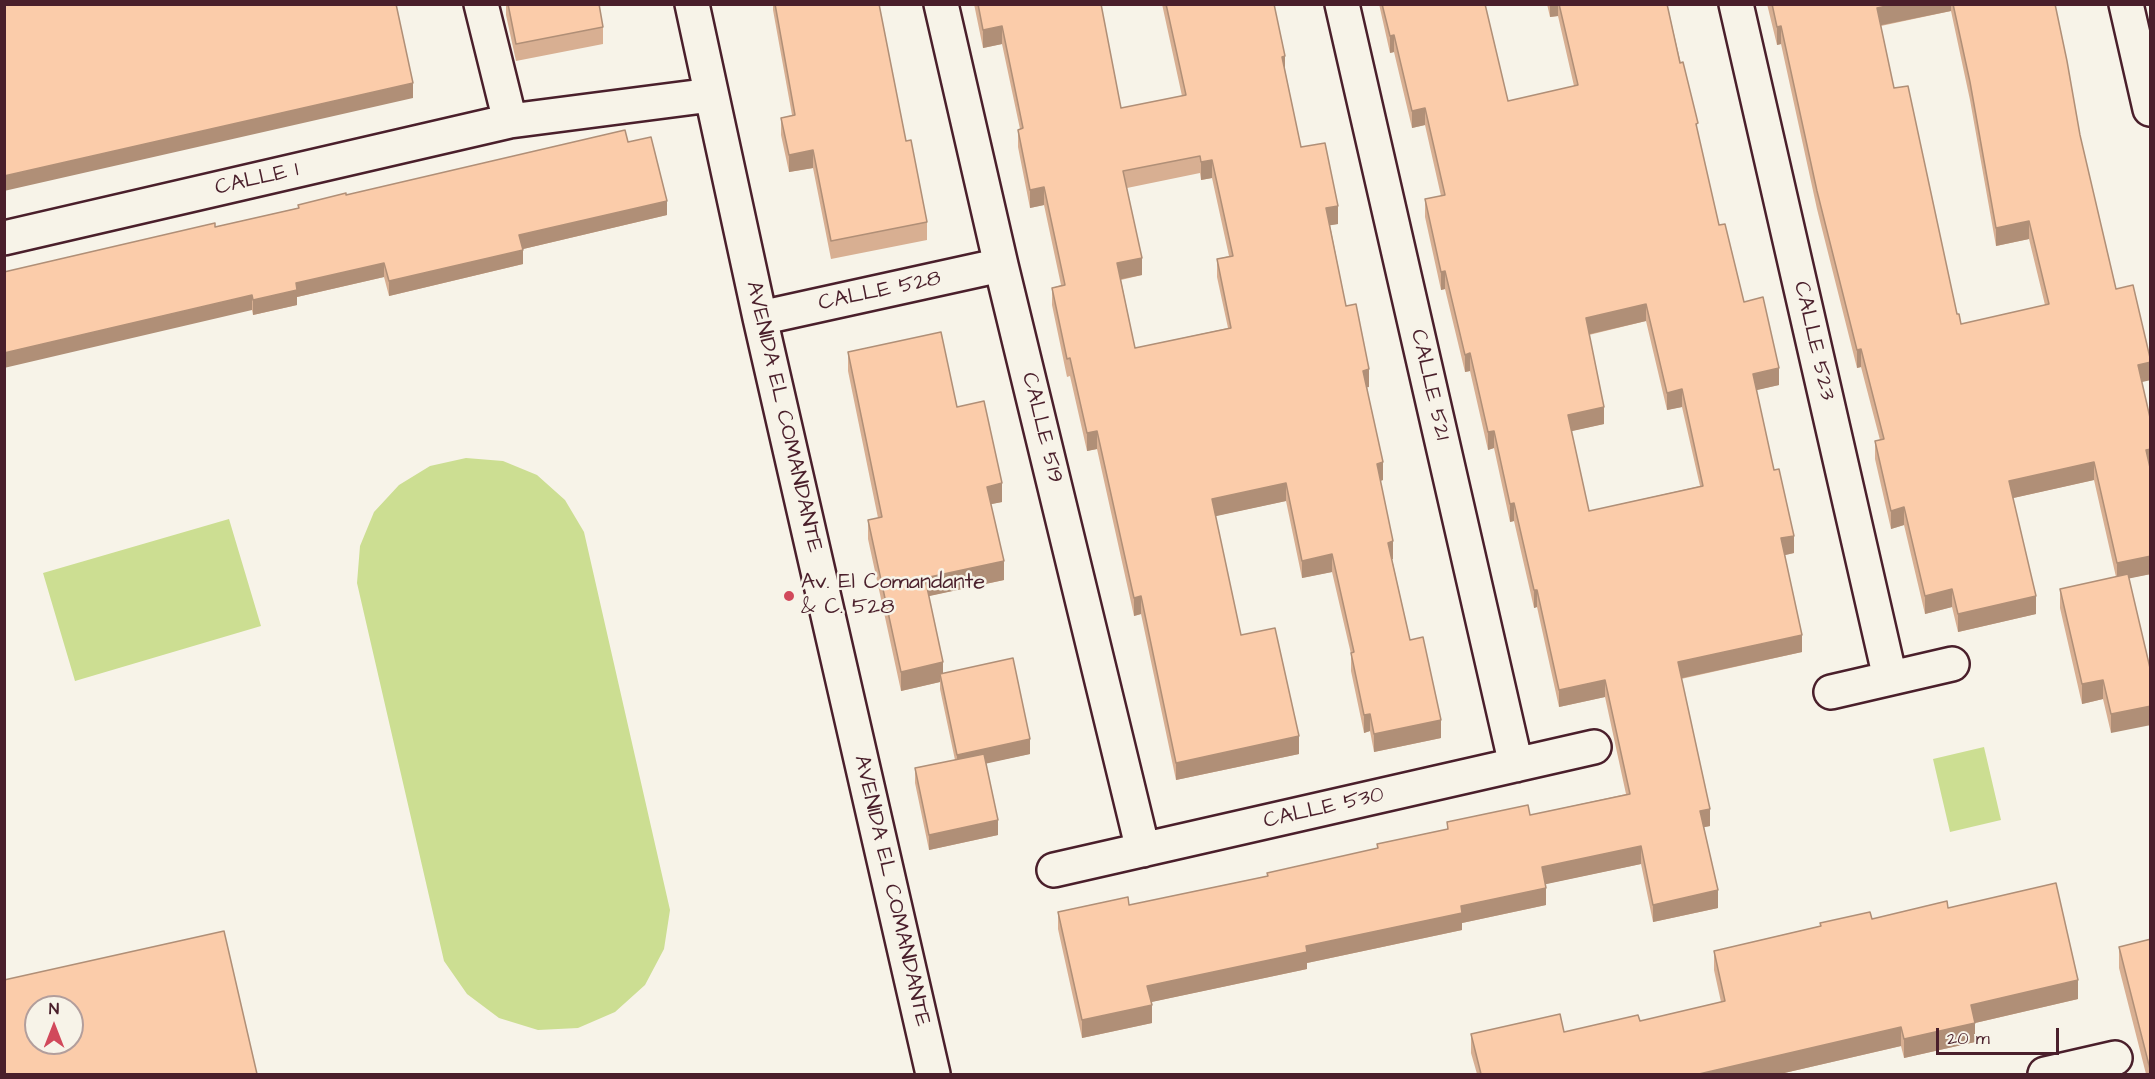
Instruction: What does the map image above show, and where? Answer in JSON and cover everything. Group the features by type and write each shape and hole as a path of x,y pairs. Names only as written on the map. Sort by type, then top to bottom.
{"street":[{"path":"481,4 510,121"},
{"name":"AVENIDA EL COMANDANTE","path":"692,4 760,318 933,1074"},
{"name":"CALLE 519","path":"941,4 1001,265 1143,850"},
{"name":"CALLE 521","path":"1342,4 1516,765"},
{"name":"CALLE 523","path":"1736,4 1890,678"},
{"path":"2126,4 2151,109"},
{"name":"CALLE 1","path":"4,238 510,121 711,95"},
{"name":"CALLE 528","path":"760,318 1001,265"},
{"path":"1831,692 1952,664"},
{"name":"CALLE 530","path":"1054,870 1594,747"},
{"path":"2045,1074 2115,1058"}],"green space":[{"path":"466,458 503,461 537,475 565,500 584,532 670,910 664,949 645,985 615,1012 578,1028 538,1030 499,1018 467,994 444,961 357,583 360,546 374,512 399,485 430,466"},
{"path":"229,519 261,626 75,681 43,573"},
{"path":"1984,747 2001,820 1950,832 1933,759"}],"building":[{"path":"4,4 396,4 413,83 4,176"},
{"path":"508,4 599,4 603,27 516,44"},
{"path":"775,4 879,4 906,141 911,140 927,222 831,241 813,150 789,155 781,118 795,115"},
{"path":"978,4 1101,4 1121,108 1186,95 1166,4 1274,4 1285,56 1282,57 1301,147 1325,143 1338,206 1326,208 1346,306 1356,304 1369,369 1363,371 1383,462 1377,464 1393,541 1388,543 1410,640 1423,637 1441,720 1374,734 1370,714 1364,715 1351,653 1354,652 1332,554 1302,561 1286,483 1212,499 1241,635 1275,628 1299,736 1176,763 1141,596 1134,598 1097,431 1087,433 1070,358 1067,359 1052,288 1065,285 1044,187 1030,190 1018,130 1023,128 1002,26 983,30","holes":["1200,156 1201,162 1212,160 1233,256 1217,259 1231,328 1135,348 1117,263 1142,258 1123,171"]},
{"path":"1382,4 1485,4 1508,101 1578,85 1559,4 1667,4 1680,63 1683,62 1698,123 1696,124 1719,225 1725,224 1744,302 1763,297 1779,368 1753,374 1774,470 1779,469 1794,536 1781,538 1802,635 1678,662 1710,809 1700,811 1718,890 1653,905 1641,846 1542,867 1546,888 1461,906 1462,913 1306,946 1307,952 1147,986 1152,1005 1082,1020 1058,912 1128,897 1129,905 1268,876 1267,873 1378,848 1377,844 1448,829 1447,822 1528,805 1530,815 1630,794 1605,680 1559,690 1537,590 1534,590 1514,503 1510,504 1494,431 1488,432 1470,353 1465,355 1445,271 1441,272 1425,199 1445,195 1425,108 1412,111 1394,35 1390,36","holes":["1646,304 1667,393 1682,389 1703,486 1589,511 1568,415 1604,407 1586,318"]},
{"path":"1772,4 1896,4 1877,8 1894,88 1908,86 1961,324 2049,304 2029,221 1996,228 1970,82 1953,4 2055,4 2080,135 2116,289 2133,285 2151,362 2138,365 2151,422 2151,449 2146,450 2151,472 2151,556 2117,563 2094,462 2009,481 2036,596 1958,614 1952,589 1925,596 1904,507 1891,511 1875,441 1884,439 1861,349 1857,350 1817,191 1781,26 1777,27"},
{"path":"625,130 628,142 651,137 667,201 519,235 523,250 389,281 384,263 296,283 297,290 253,300 252,295 4,353 4,272 215,223 215,227 299,208 298,205 346,193 346,195"},
{"path":"941,332 957,407 984,401 1002,483 987,487 1004,561 925,578 943,662 901,672 868,520 882,517 848,352"},
{"path":"2128,574 2151,668 2151,706 2111,714 2103,680 2082,684 2060,589"},
{"path":"1013,658 1030,739 957,755 940,674"},
{"path":"984,754 998,820 929,835 915,768"},
{"path":"2056,883 2078,980 1971,1005 1975,1023 1904,1039 1901,1027 1699,1074 1481,1074 1471,1034 1560,1014 1564,1032 1638,1015 1640,1021 1725,1001 1714,951 1870,912 1872,919 1947,901 1948,908"},
{"path":"224,931 257,1074 4,1074 4,980"},
{"path":"2151,939 2151,1073 2119,947"}],"place":[{"name":"Av. El Comandante & C. 528","path":"789,596"}]}
